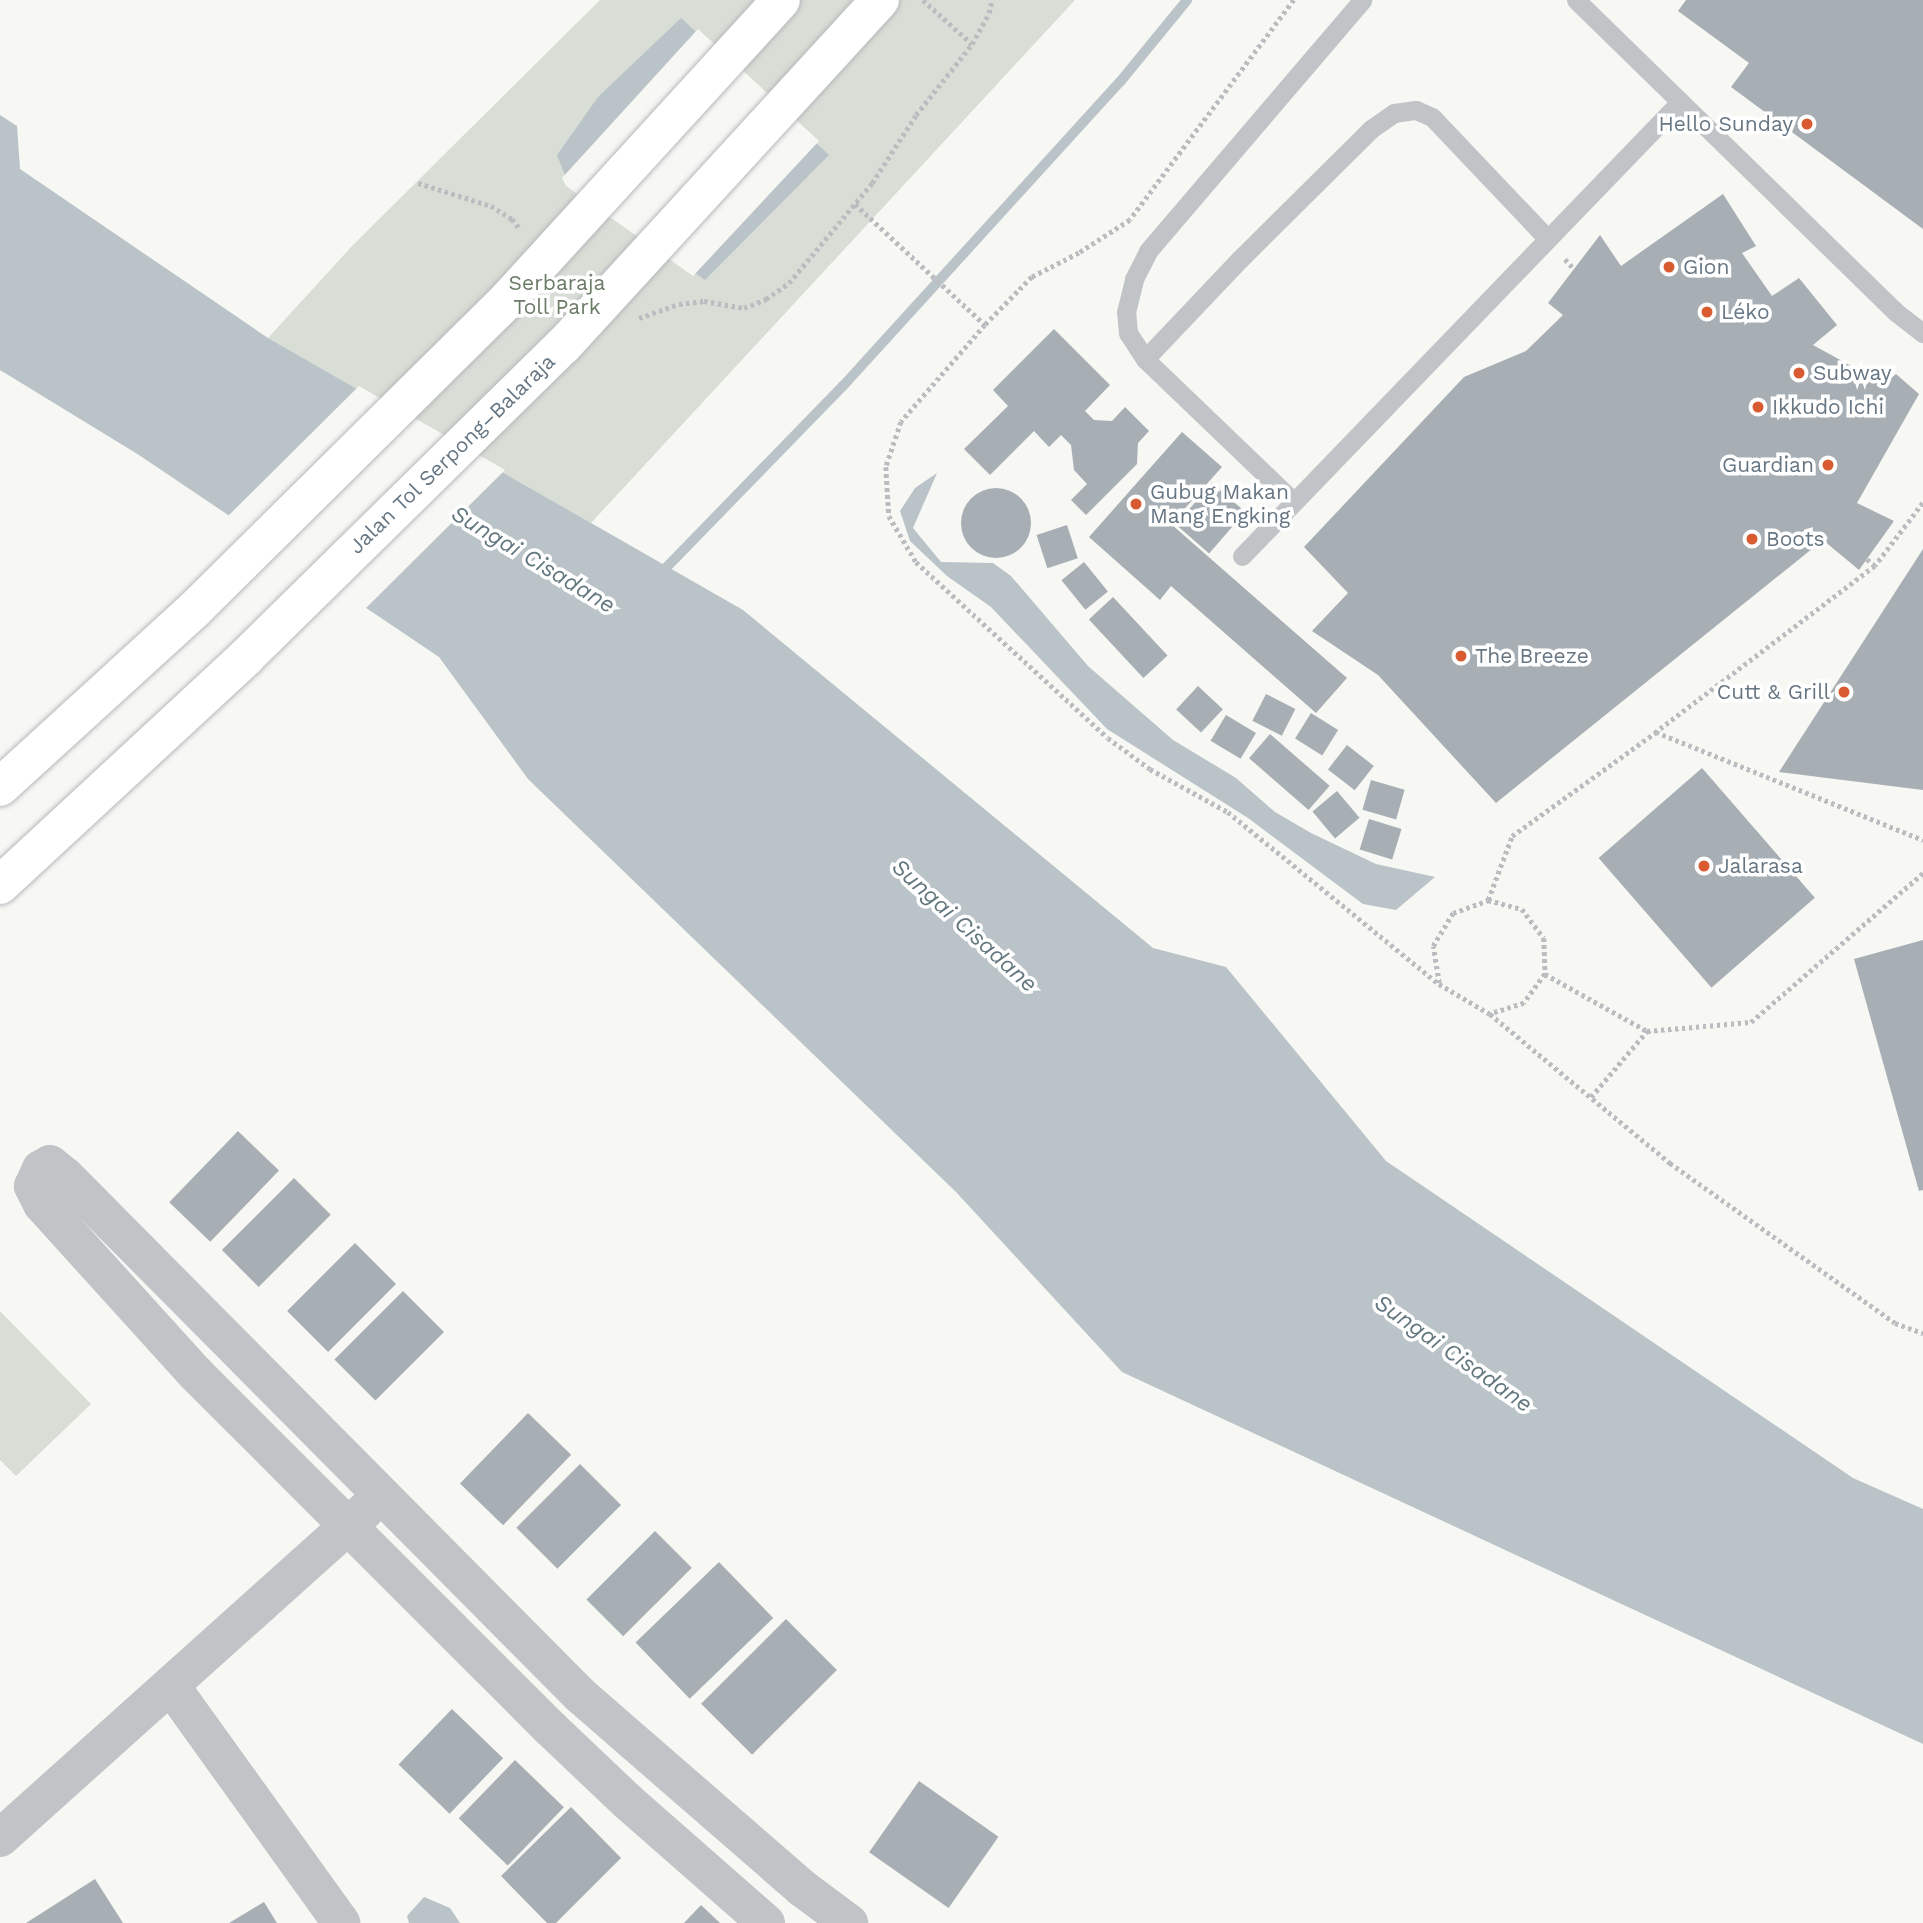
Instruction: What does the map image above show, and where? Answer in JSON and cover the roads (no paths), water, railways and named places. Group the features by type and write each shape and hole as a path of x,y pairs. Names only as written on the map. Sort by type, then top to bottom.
{"highway":[{"path":"0,787 194,610 509,298 782,0"},
{"name":"Jalan Tol Serpong–Balaraja","path":"0,885 246,657 563,346 880,0"}],"street":[{"path":"766,1923 627,1801 550,1728 195,1373 54,1219 33,1186 41,1169 50,1164 65,1176 379,1496 580,1695 802,1888 849,1923"},
{"path":"0,1839 348,1528 379,1496"},
{"path":"171,1685 341,1923"},
{"path":"550,1728 580,1695"}],"lane":[{"path":"1293,501 1145,359 1128,333 1126,312 1134,279 1148,251 1362,0"},
{"path":"1576,0 1897,313 1923,333"},
{"path":"1242,556 1681,102"},
{"path":"1145,359 1314,184 1371,130 1394,113 1416,110 1432,117 1547,238"}],"water":[{"path":"681,18 829,155 705,280 568,183 557,155 598,97"},
{"name":"Sungai Cisadane","path":"0,115 17,126 20,169 268,338 743,610 1153,948 1226,967 1386,1161 1853,1478 1923,1509 1923,1744 1122,1372 956,1192 528,779 439,657 139,455 0,370"},
{"path":"937,473 913,528 941,562 993,563 1011,576 1088,666 1173,740 1236,778 1275,812 1311,833 1376,864 1435,877 1396,910 1363,904 1248,818 1107,729 991,607 947,576 910,541 900,511 915,488"},
{"path":"424,1897 450,1908 460,1923 409,1923 407,1916"}],"waterway":[{"path":"659,575 843,386 1120,82 1187,0"}],"place":[{"name":"Hello Sunday","path":"1807,124"},
{"name":"Gion","path":"1669,267"},
{"name":"Léko","path":"1707,312"},
{"name":"Subway","path":"1799,373"},
{"name":"Ikkudo Ichi","path":"1758,407"},
{"name":"Guardian","path":"1828,465"},
{"name":"Gubug Makan Mang Engking","path":"1136,504"},
{"name":"Boots","path":"1752,539"},
{"name":"The Breeze","path":"1461,656"},
{"name":"Cutt & Grill","path":"1844,692"},
{"name":"Jalarasa","path":"1704,866"}],"park label":[{"name":"Serbaraja Toll Park","path":"557,295"}]}
